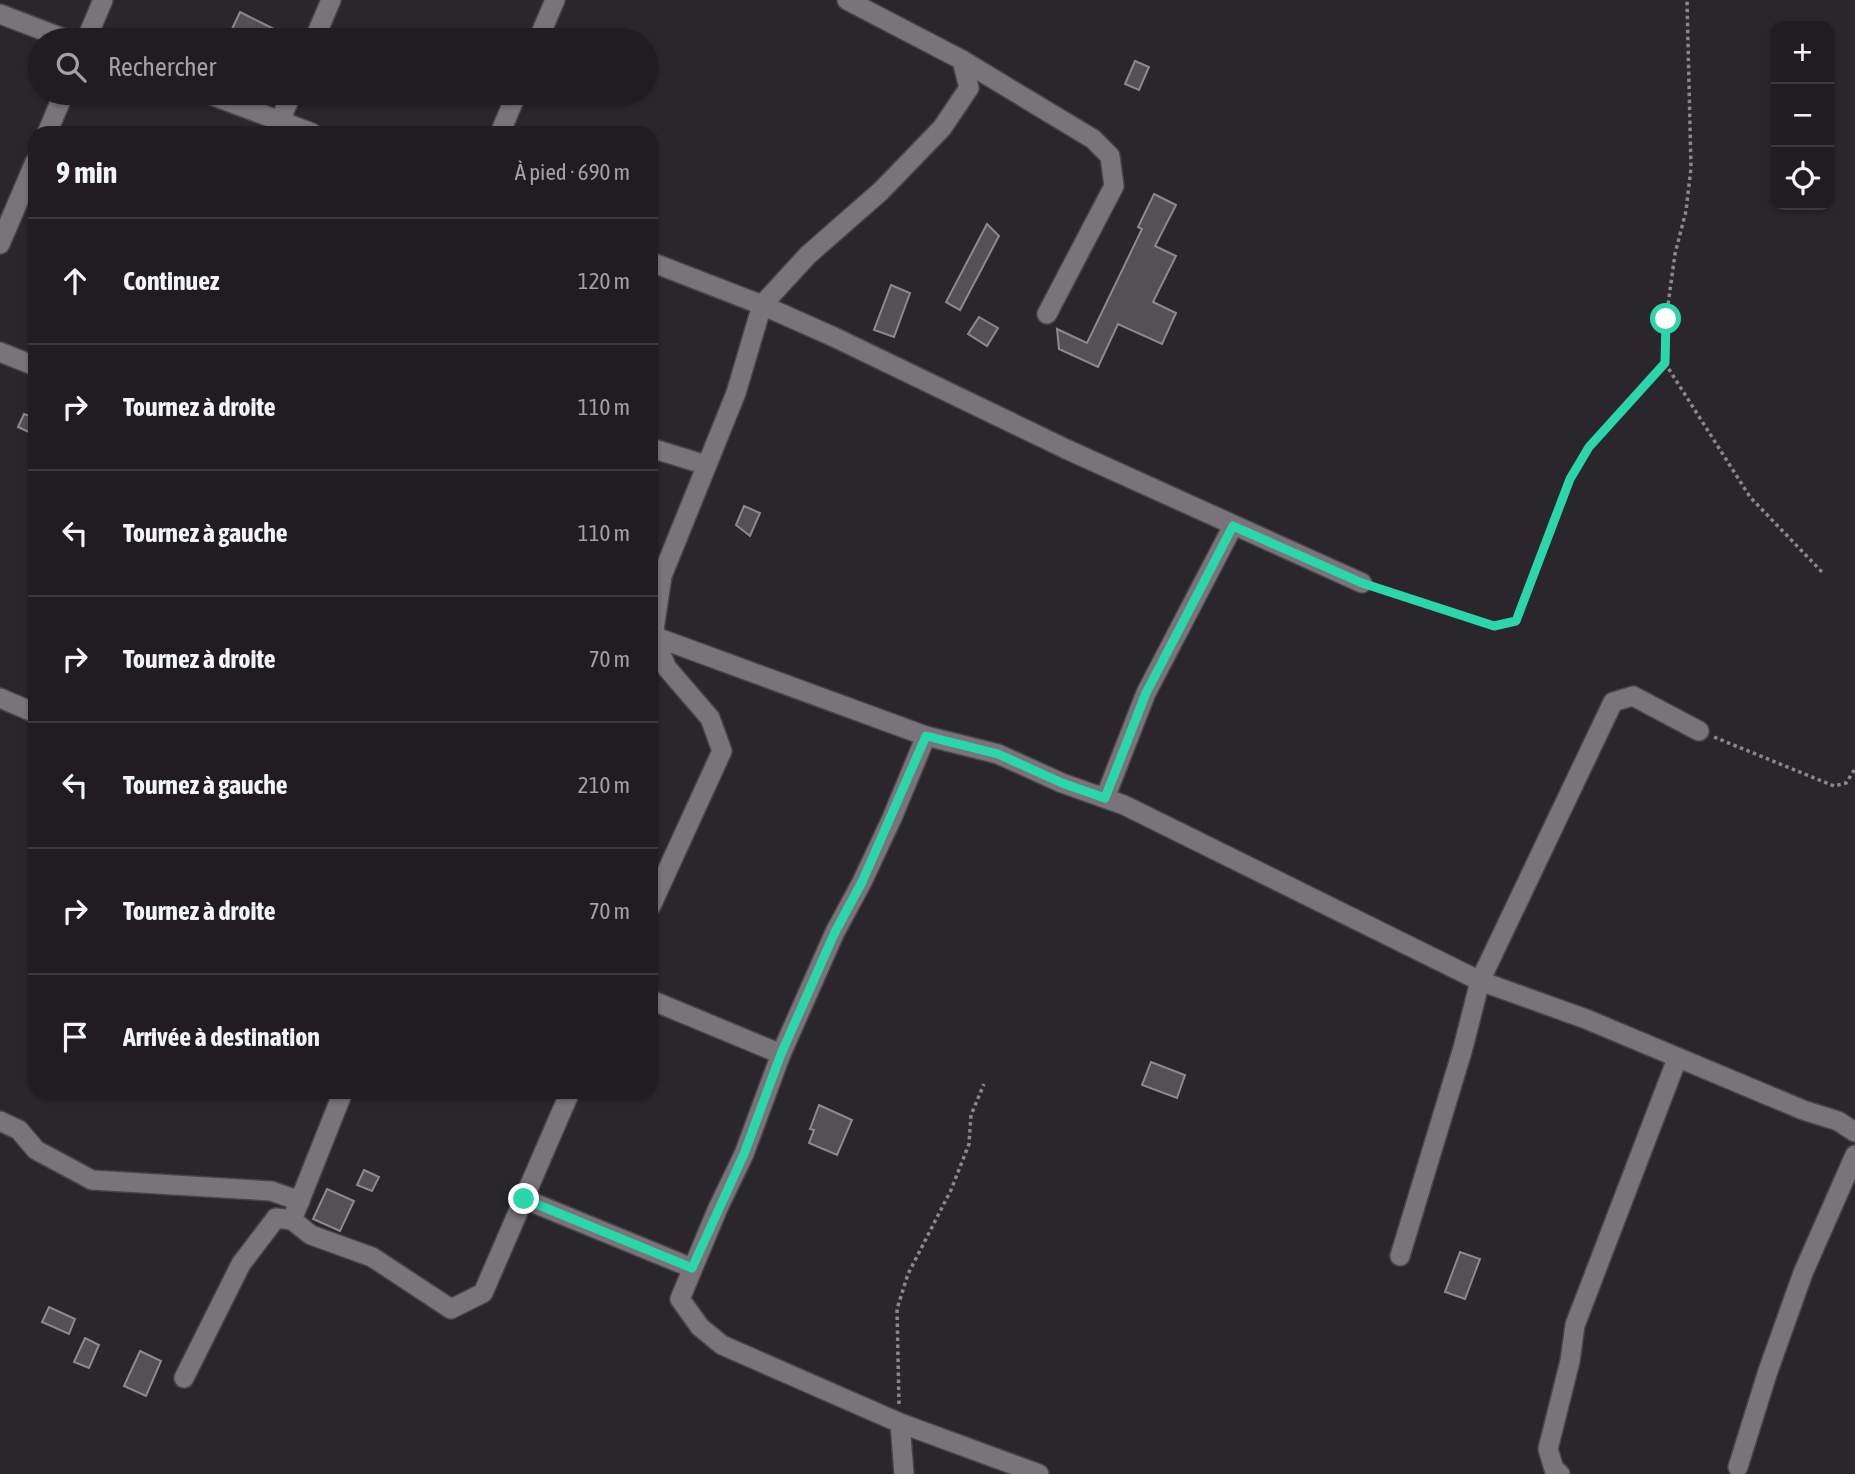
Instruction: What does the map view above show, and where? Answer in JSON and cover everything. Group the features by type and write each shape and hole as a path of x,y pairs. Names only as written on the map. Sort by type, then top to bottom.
{"street":[{"path":"91,28 103,0"},
{"path":"319,28 331,0"},
{"path":"543,28 555,0"},
{"path":"847,0 962,60 1093,139 1110,156 1114,186 1047,314"},
{"path":"0,14 37,28"},
{"path":"658,603 662,576 736,393 762,304 808,255 881,191 942,128 969,88 962,60"},
{"path":"50,126 59,105"},
{"path":"231,105 275,126"},
{"path":"277,126 287,105"},
{"path":"503,126 512,105"},
{"path":"0,244 28,178"},
{"path":"658,265 762,304 1233,526 1362,583"},
{"path":"0,352 28,363"},
{"path":"658,450 706,466"},
{"path":"1105,798 1146,693 1233,526"},
{"path":"658,638 926,736 998,754 1062,783 1105,798 1480,981 1586,1020 1803,1110 1838,1121 1855,1132"},
{"path":"658,647 667,668 710,718 722,751 658,891"},
{"path":"1400,1256 1463,1048 1480,981 1613,702 1633,696 1699,731"},
{"path":"0,698 28,710"},
{"path":"926,736 892,818 835,932 781,1054 744,1154 680,1299 700,1327 723,1345 900,1423 1039,1474"},
{"path":"658,1003 781,1054"},
{"path":"1560,1474 1554,1469 1548,1450 1570,1361 1575,1325 1677,1059"},
{"path":"292,1220 340,1099"},
{"path":"184,1378 241,1264 276,1218 292,1220 311,1235 372,1257 451,1310 483,1293 567,1099"},
{"path":"0,1121 19,1130 36,1150 92,1180 271,1191 300,1201"},
{"path":"1738,1467 1803,1273 1855,1155"},
{"path":"524,1199 692,1268"},
{"path":"900,1423 904,1474"}],"path":[{"path":"1687,0 1691,168 1666,319 1665,363 1750,497 1822,572"},
{"path":"1362,583 1494,626 1516,621 1570,479 1589,447 1665,363"},
{"path":"1699,731 1835,786 1846,783 1855,769"},
{"path":"900,1423 897,1309 908,1274 951,1190 969,1144 971,1115 984,1084"}],"building":[{"path":"240,12 272,28 232,28"},
{"path":"1135,61 1149,67 1139,90 1125,84"},
{"path":"1154,194 1176,205 1155,246 1176,256 1153,302 1176,313 1162,344 1118,324 1098,367 1059,349 1057,329 1087,343 1142,229 1138,227"},
{"path":"987,224 999,236 960,310 946,302"},
{"path":"891,285 910,293 894,337 874,330"},
{"path":"979,317 998,328 987,346 968,334"},
{"path":"24,414 28,415 28,432 18,427"},
{"path":"744,506 760,513 750,536 736,525"},
{"path":"1151,1062 1185,1075 1177,1098 1142,1085"},
{"path":"819,1105 852,1120 837,1155 809,1143 814,1130 810,1129"},
{"path":"364,1170 379,1177 372,1191 357,1185"},
{"path":"327,1189 354,1201 340,1231 313,1219"},
{"path":"1460,1252 1480,1259 1465,1299 1445,1292"},
{"path":"49,1307 75,1319 69,1334 42,1322"},
{"path":"85,1338 99,1345 89,1368 74,1362"},
{"path":"140,1351 161,1361 146,1396 124,1386"}],"route":[{"path":"524,1199 692,1268 744,1154 781,1054 835,932 892,818 926,736 998,754 1062,783 1105,798 1146,693 1233,526 1362,583 1494,626 1516,621 1570,479 1589,447 1665,363 1666,319"}]}
